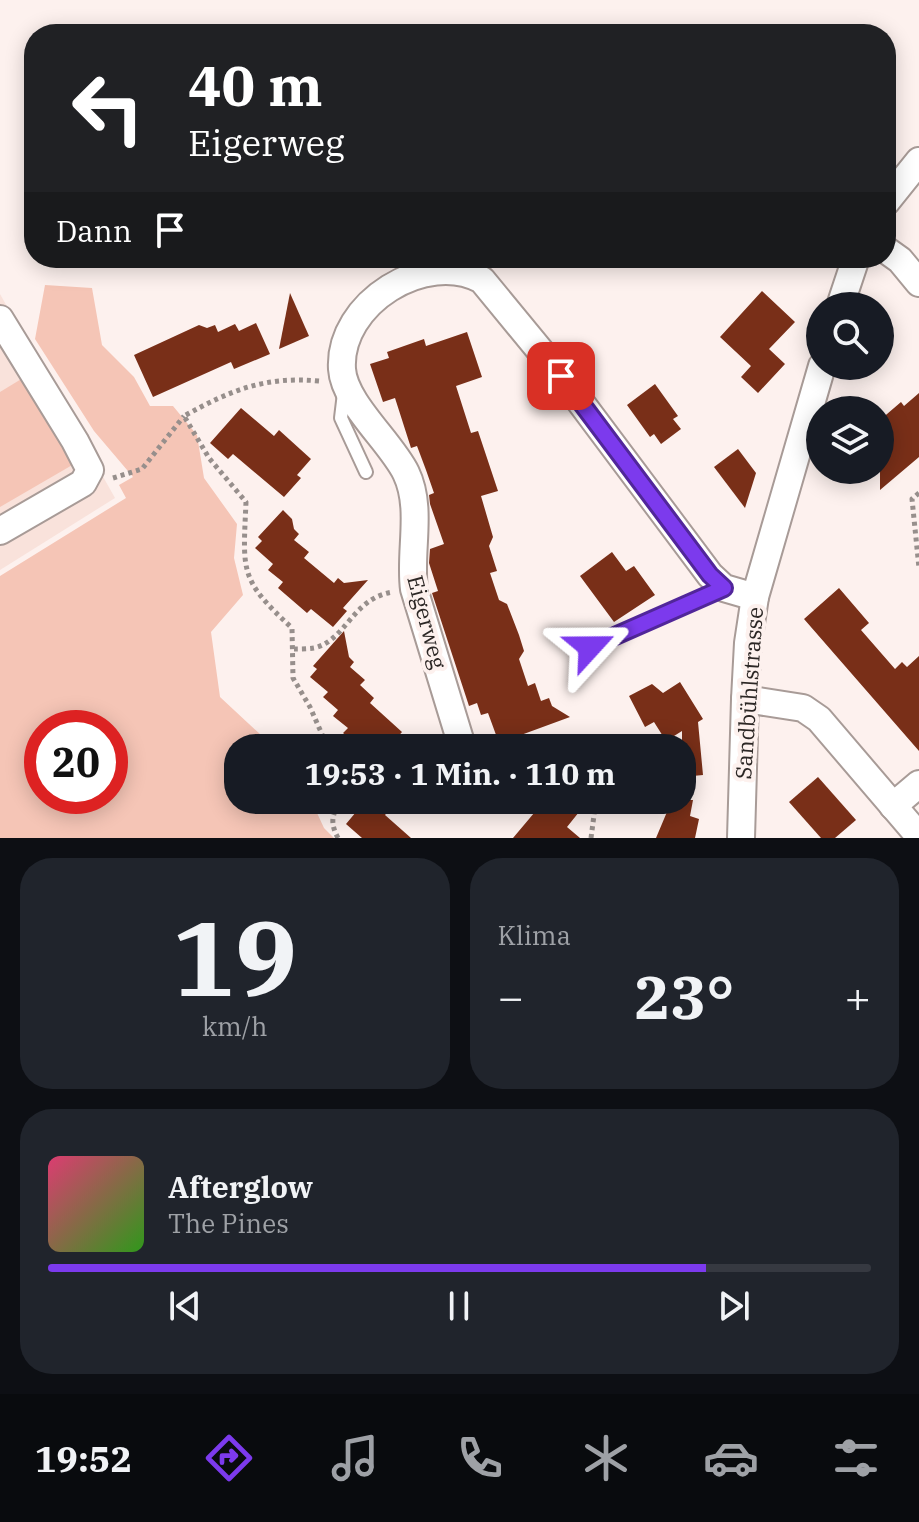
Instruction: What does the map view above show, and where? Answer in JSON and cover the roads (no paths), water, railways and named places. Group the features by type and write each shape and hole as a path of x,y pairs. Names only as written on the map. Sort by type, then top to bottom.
{"street":[{"path":"896,190 919,161"},
{"path":"896,257 919,283"},
{"path":"845,292 853,268"},
{"path":"344,384 343,355 348,333 368,307 390,288 413,276 437,271 469,273 482,280 498,296 710,575 724,588 755,597"},
{"path":"0,319 90,470 83,483 0,531"},
{"name":"Sandbühlstrasse","path":"741,838 748,643 755,597 818,380"},
{"name":"Eigerweg","path":"344,384 406,473 414,504 414,589 464,734"},
{"path":"745,699 803,708 819,719 919,836"},
{"path":"893,806 919,784"}],"lane":[{"path":"344,384 341,418 366,472"},
{"path":"590,647 724,588"}]}
